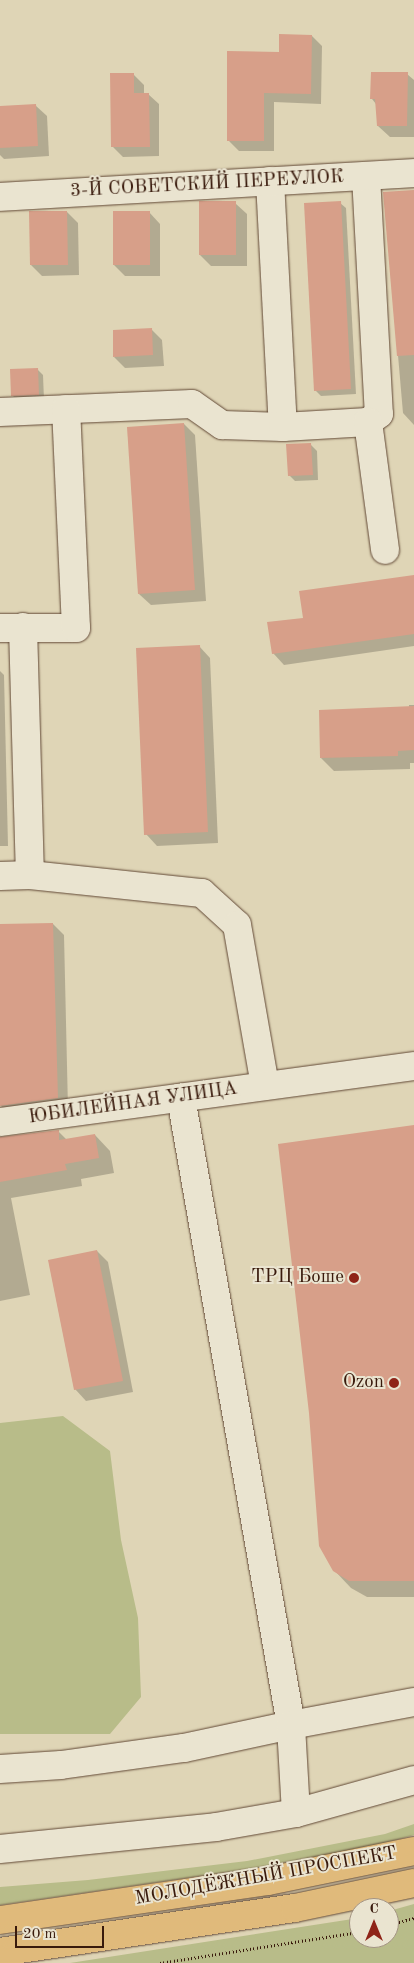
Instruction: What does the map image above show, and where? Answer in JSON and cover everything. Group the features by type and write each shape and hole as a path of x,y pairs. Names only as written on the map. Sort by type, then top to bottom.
{"main road":[{"name":"МОЛОДЁЖНЫЙ ПРОСПЕКТ","path":"0,1920 268,1881 414,1851"},
{"name":"МОЛОДЁЖНЫЙ ПРОСПЕКТ","path":"0,1952 295,1908 414,1883"}],"street":[{"name":"3-Й СОВЕТСКИЙ ПЕРЕУЛОК","path":"0,197 414,173"},
{"path":"0,412 192,404 222,425 283,427 368,422 379,414 366,176"},
{"path":"270,181 283,427"},
{"path":"30,875 12,628 76,628 66,409"},
{"path":"368,422 386,550"},
{"name":"ЮБИЛЕЙНАЯ УЛИЦА","path":"0,876 30,875 202,893 236,925 265,1086"},
{"name":"ЮБИЛЕЙНАЯ УЛИЦА","path":"0,1122 414,1066"},
{"path":"181,1098 291,1725 296,1813"},
{"path":"0,1769 61,1765 184,1748 291,1725 414,1702"},
{"path":"0,1849 216,1827 296,1813 414,1780"}],"path":[{"path":"399,1922 414,1918"},
{"path":"160,1963 349,1934"}],"green space":[{"path":"63,1416 110,1451 121,1540 138,1618 141,1697 110,1734 0,1734 0,1423"},
{"path":"414,1824 414,1835 374,1846 255,1868 0,1905 0,1887 88,1880 247,1861 385,1834"},
{"path":"414,1904 414,1963 70,1963 349,1920 349,1948 399,1948 399,1908"}],"building":[{"path":"279,34 312,35 311,94 264,93 264,141 227,141 227,51 279,52"},
{"path":"371,72 408,72 407,126 377,126 375,99 370,99"},
{"path":"110,73 134,73 134,93 149,93 150,147 111,147"},
{"path":"36,104 38,146 0,148 0,106"},
{"path":"414,190 414,355 397,356 383,192"},
{"path":"199,201 236,201 236,255 199,255"},
{"path":"341,201 351,389 314,391 304,203"},
{"path":"29,211 67,211 68,265 30,265"},
{"path":"113,211 150,211 150,265 113,265"},
{"path":"152,328 153,355 113,357 113,330"},
{"path":"38,368 39,395 11,396 10,369"},
{"path":"184,423 195,590 138,594 127,427"},
{"path":"311,443 313,475 288,476 286,444"},
{"path":"414,575 414,634 272,654 267,622 303,618 299,591"},
{"path":"200,645 208,832 144,835 136,648"},
{"path":"414,706 414,750 398,751 398,756 320,758 319,710"},
{"path":"53,923 58,1098 0,1106 0,924"},
{"name":"ТРЦ Боше","path":"414,1125 414,1581 349,1581 333,1571 319,1546 309,1413 278,1144"},
{"path":"59,1130 59,1140 95,1134 99,1158 65,1164 67,1170 0,1182 0,1137"},
{"path":"97,1250 123,1381 74,1390 48,1260"}],"place":[{"name":"ТРЦ Боше","path":"354,1278"},
{"name":"Ozon","path":"394,1383"}]}
